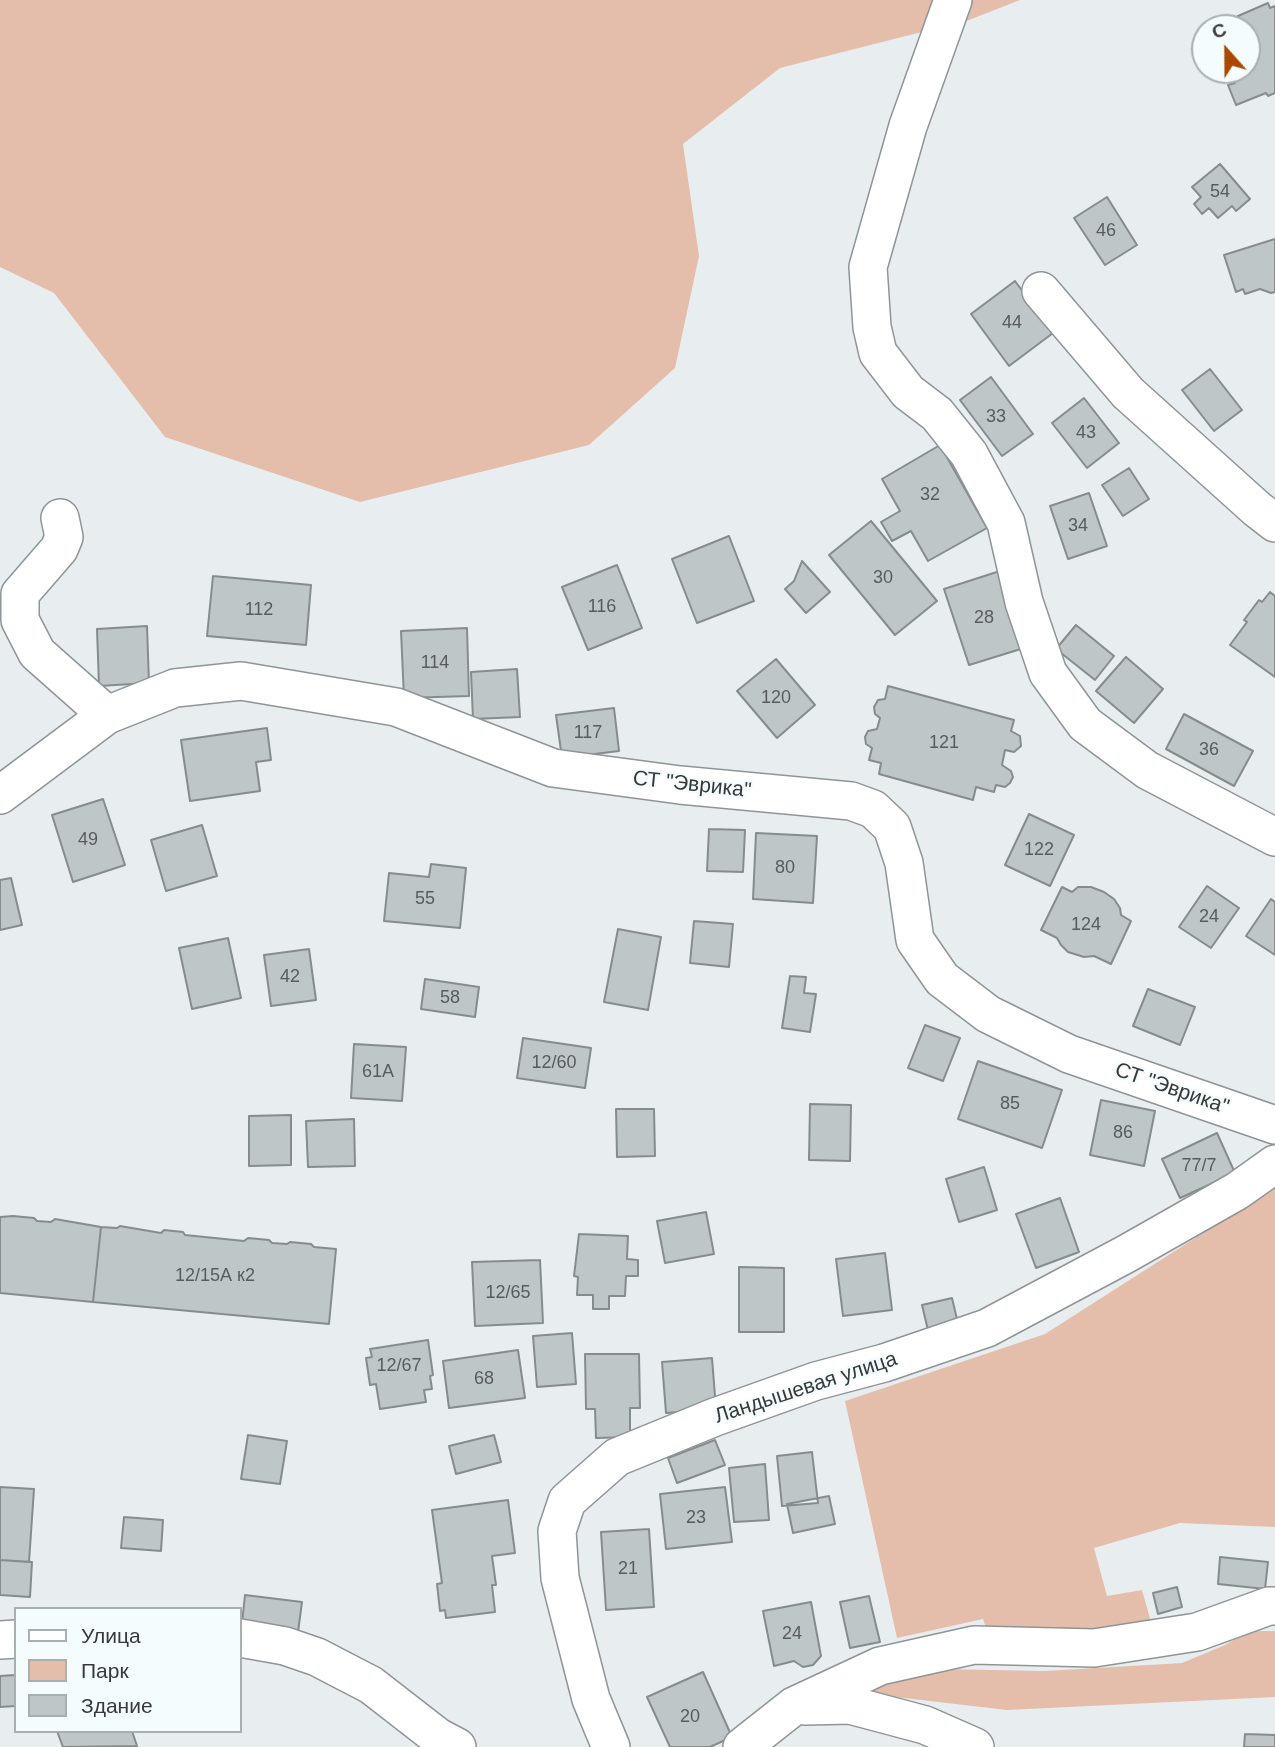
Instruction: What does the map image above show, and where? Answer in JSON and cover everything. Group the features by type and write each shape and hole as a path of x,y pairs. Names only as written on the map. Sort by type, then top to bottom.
{"street":[{"path":"953,0 908,125 868,267 872,327 878,353 908,392 937,414 969,454 1006,523 1024,602 1048,673 1085,724 1147,770 1275,837"},
{"path":"1041,290 1128,393 1275,523"},
{"path":"60,518 64,537 59,549 20,594 20,620 37,653 107,715"},
{"name":"СТ \"Эврика\"","path":"0,795 107,715 176,688 241,681 396,707 553,768 680,785 851,801 873,809 892,827 904,863 915,940 942,979 988,1014 1069,1054 1275,1125"},
{"name":"Ландышевая улица","path":"611,1747 591,1699 560,1578 557,1531 567,1501 617,1457 715,1417 816,1381 884,1363 987,1328 1237,1191 1275,1164"},
{"path":"742,1747 794,1706 880,1666 974,1645 1094,1648 1197,1632 1275,1606"},
{"path":"242,1638 285,1646 317,1657 371,1685 439,1737 457,1747"},
{"path":"794,1706 850,1705 925,1725 975,1747"}],"green space":[{"path":"0,0 1020,0 969,20 780,68 683,144 699,256 675,368 589,445 360,502 165,437 54,293 0,267"},
{"path":"1275,1187 1275,1527 1180,1523 1094,1548 1107,1596 1142,1590 1153,1629 990,1640 983,1619 897,1638 845,1401 1045,1334"},
{"path":"1248,1631 1275,1631 1275,1697 1007,1710 852,1692 941,1669 1045,1671 1182,1663 1225,1645"}],"building":[{"path":"1268,3 1270,8 1275,6 1275,93 1268,96 1266,93 1236,105 1228,85 1261,84 1261,14 1243,14"},
{"path":"1220,164 1250,199 1236,211 1232,206 1218,218 1209,208 1202,214 1194,204 1201,197 1192,187"},
{"path":"1107,197 1137,245 1105,265 1074,218"},
{"path":"1275,239 1275,292 1260,289 1245,294 1243,289 1236,292 1224,255"},
{"path":"1015,281 1053,333 1009,366 971,314"},
{"path":"1210,369 1242,410 1214,431 1182,390"},
{"path":"991,377 1033,434 1002,456 960,400"},
{"path":"1084,398 1119,443 1087,468 1052,423"},
{"path":"940,445 987,528 928,561 911,531 892,541 881,522 900,511 882,479"},
{"path":"1129,468 1149,499 1123,516 1102,485"},
{"path":"1089,493 1107,546 1068,559 1050,506"},
{"path":"871,521 937,601 895,635 829,555"},
{"path":"729,536 754,601 697,623 672,559"},
{"path":"802,561 830,592 806,613 785,589 794,581"},
{"path":"617,565 642,628 588,650 562,587"},
{"path":"1000,571 1024,648 969,665 944,589"},
{"path":"213,576 311,585 306,645 207,636"},
{"path":"1270,592 1275,596 1275,677 1230,645 1259,600 1262,602"},
{"path":"1076,625 1114,656 1095,680 1056,649"},
{"path":"147,626 149,683 99,686 97,629"},
{"path":"467,628 469,696 404,698 401,631"},
{"path":"1126,657 1163,689 1134,723 1096,691"},
{"path":"776,659 815,705 777,738 737,691"},
{"path":"517,669 520,717 473,719 471,672"},
{"path":"888,686 1014,720 1011,731 1020,736 1021,746 1014,752 1005,750 1002,765 1011,771 1013,777 1010,783 1005,787 996,785 994,792 976,787 973,800 879,774 881,763 869,760 872,748 866,744 865,737 868,731 877,729 880,718 875,714 874,707 878,700 885,699"},
{"path":"614,708 619,751 562,758 556,715"},
{"path":"1184,714 1253,751 1234,786 1166,749"},
{"path":"267,728 271,760 256,762 260,791 190,801 181,740"},
{"path":"103,799 125,865 73,882 52,815"},
{"path":"1029,814 1074,835 1050,886 1005,865"},
{"path":"202,825 217,876 166,891 151,840"},
{"path":"709,829 745,830 743,872 707,871"},
{"path":"756,833 817,836 813,903 753,899"},
{"path":"431,864 466,868 460,928 384,921 389,873 429,877"},
{"path":"11,878 22,925 0,930 0,880"},
{"path":"1207,886 1239,908 1211,948 1179,927"},
{"path":"1062,887 1072,892 1078,887 1091,887 1104,892 1114,899 1121,915 1131,921 1111,964 1094,956 1084,957 1068,952 1057,938 1041,930"},
{"path":"1271,899 1275,902 1275,955 1246,936"},
{"path":"694,921 733,924 729,967 690,963"},
{"path":"618,929 661,937 648,1010 604,1002"},
{"path":"228,938 241,998 192,1009 179,948"},
{"path":"309,949 316,1000 271,1006 264,955"},
{"path":"790,976 806,977 804,993 816,994 810,1032 782,1028"},
{"path":"425,979 479,987 475,1017 421,1009"},
{"path":"1148,989 1195,1007 1180,1045 1133,1026"},
{"path":"925,1025 960,1038 943,1081 908,1068"},
{"path":"523,1038 591,1048 585,1088 517,1078"},
{"path":"354,1044 406,1047 402,1101 351,1098"},
{"path":"978,1061 1062,1090 1042,1148 958,1119"},
{"path":"1101,1100 1155,1111 1144,1166 1090,1155"},
{"path":"810,1104 851,1105 850,1161 809,1160"},
{"path":"616,1109 654,1109 655,1156 617,1157"},
{"path":"291,1115 291,1165 249,1166 249,1116"},
{"path":"354,1119 355,1166 308,1167 306,1121"},
{"path":"1217,1133 1235,1173 1180,1198 1162,1159"},
{"path":"984,1167 997,1210 959,1222 946,1179"},
{"path":"1060,1198 1079,1252 1036,1268 1016,1214"},
{"path":"706,1212 714,1254 665,1263 657,1221"},
{"path":"13,1216 51,1222 55,1219 101,1227 93,1302 0,1293 0,1217"},
{"path":"120,1226 161,1233 164,1230 183,1232 185,1235 244,1241 248,1238 336,1249 329,1324 93,1302 101,1227"},
{"path":"579,1234 628,1236 627,1259 638,1260 638,1276 626,1276 625,1296 609,1296 609,1309 593,1309 593,1295 577,1295 578,1277 574,1276"},
{"path":"885,1253 892,1310 843,1316 836,1259"},
{"path":"540,1260 543,1323 475,1326 472,1262"},
{"path":"739,1267 784,1268 784,1332 739,1332"},
{"path":"952,1298 961,1336 931,1343 922,1305"},
{"path":"572,1333 576,1384 537,1387 533,1336"},
{"path":"428,1340 433,1375 430,1376 432,1389 424,1390 426,1402 380,1409 376,1384 370,1385 366,1358 372,1357 370,1349"},
{"path":"518,1350 525,1398 449,1408 443,1361"},
{"path":"585,1354 639,1354 640,1408 630,1408 630,1437 596,1438 595,1409 586,1409"},
{"path":"712,1358 716,1409 666,1413 662,1362"},
{"path":"248,1435 287,1441 280,1484 241,1479"},
{"path":"494,1435 501,1462 456,1474 449,1446"},
{"path":"715,1440 725,1465 677,1483 668,1458"},
{"path":"812,1452 818,1503 782,1506 777,1456"},
{"path":"765,1464 769,1520 734,1522 729,1468"},
{"path":"0,1487 34,1489 29,1562 0,1560"},
{"path":"725,1487 732,1542 666,1549 660,1494"},
{"path":"829,1496 835,1524 793,1533 787,1504"},
{"path":"508,1500 515,1553 492,1556 496,1585 492,1585 495,1612 446,1618 445,1610 440,1611 437,1584 442,1583 432,1510"},
{"path":"124,1517 163,1520 161,1551 121,1548"},
{"path":"649,1529 654,1607 606,1610 601,1532"},
{"path":"1220,1557 1268,1562 1265,1589 1218,1584"},
{"path":"0,1560 32,1562 30,1597 0,1595"},
{"path":"1177,1587 1182,1607 1158,1614 1153,1593"},
{"path":"245,1595 302,1602 298,1632 242,1623"},
{"path":"869,1596 880,1642 850,1648 840,1602"},
{"path":"811,1602 821,1656 813,1665 803,1667 794,1661 774,1666 763,1611"},
{"path":"703,1672 732,1737 710,1747 670,1747 647,1697"},
{"path":"14,1675 14,1706 0,1707 0,1676"},
{"path":"58,1733 133,1733 137,1746 63,1747"},
{"path":"1245,1734 1275,1735 1275,1747 1244,1747"}]}
